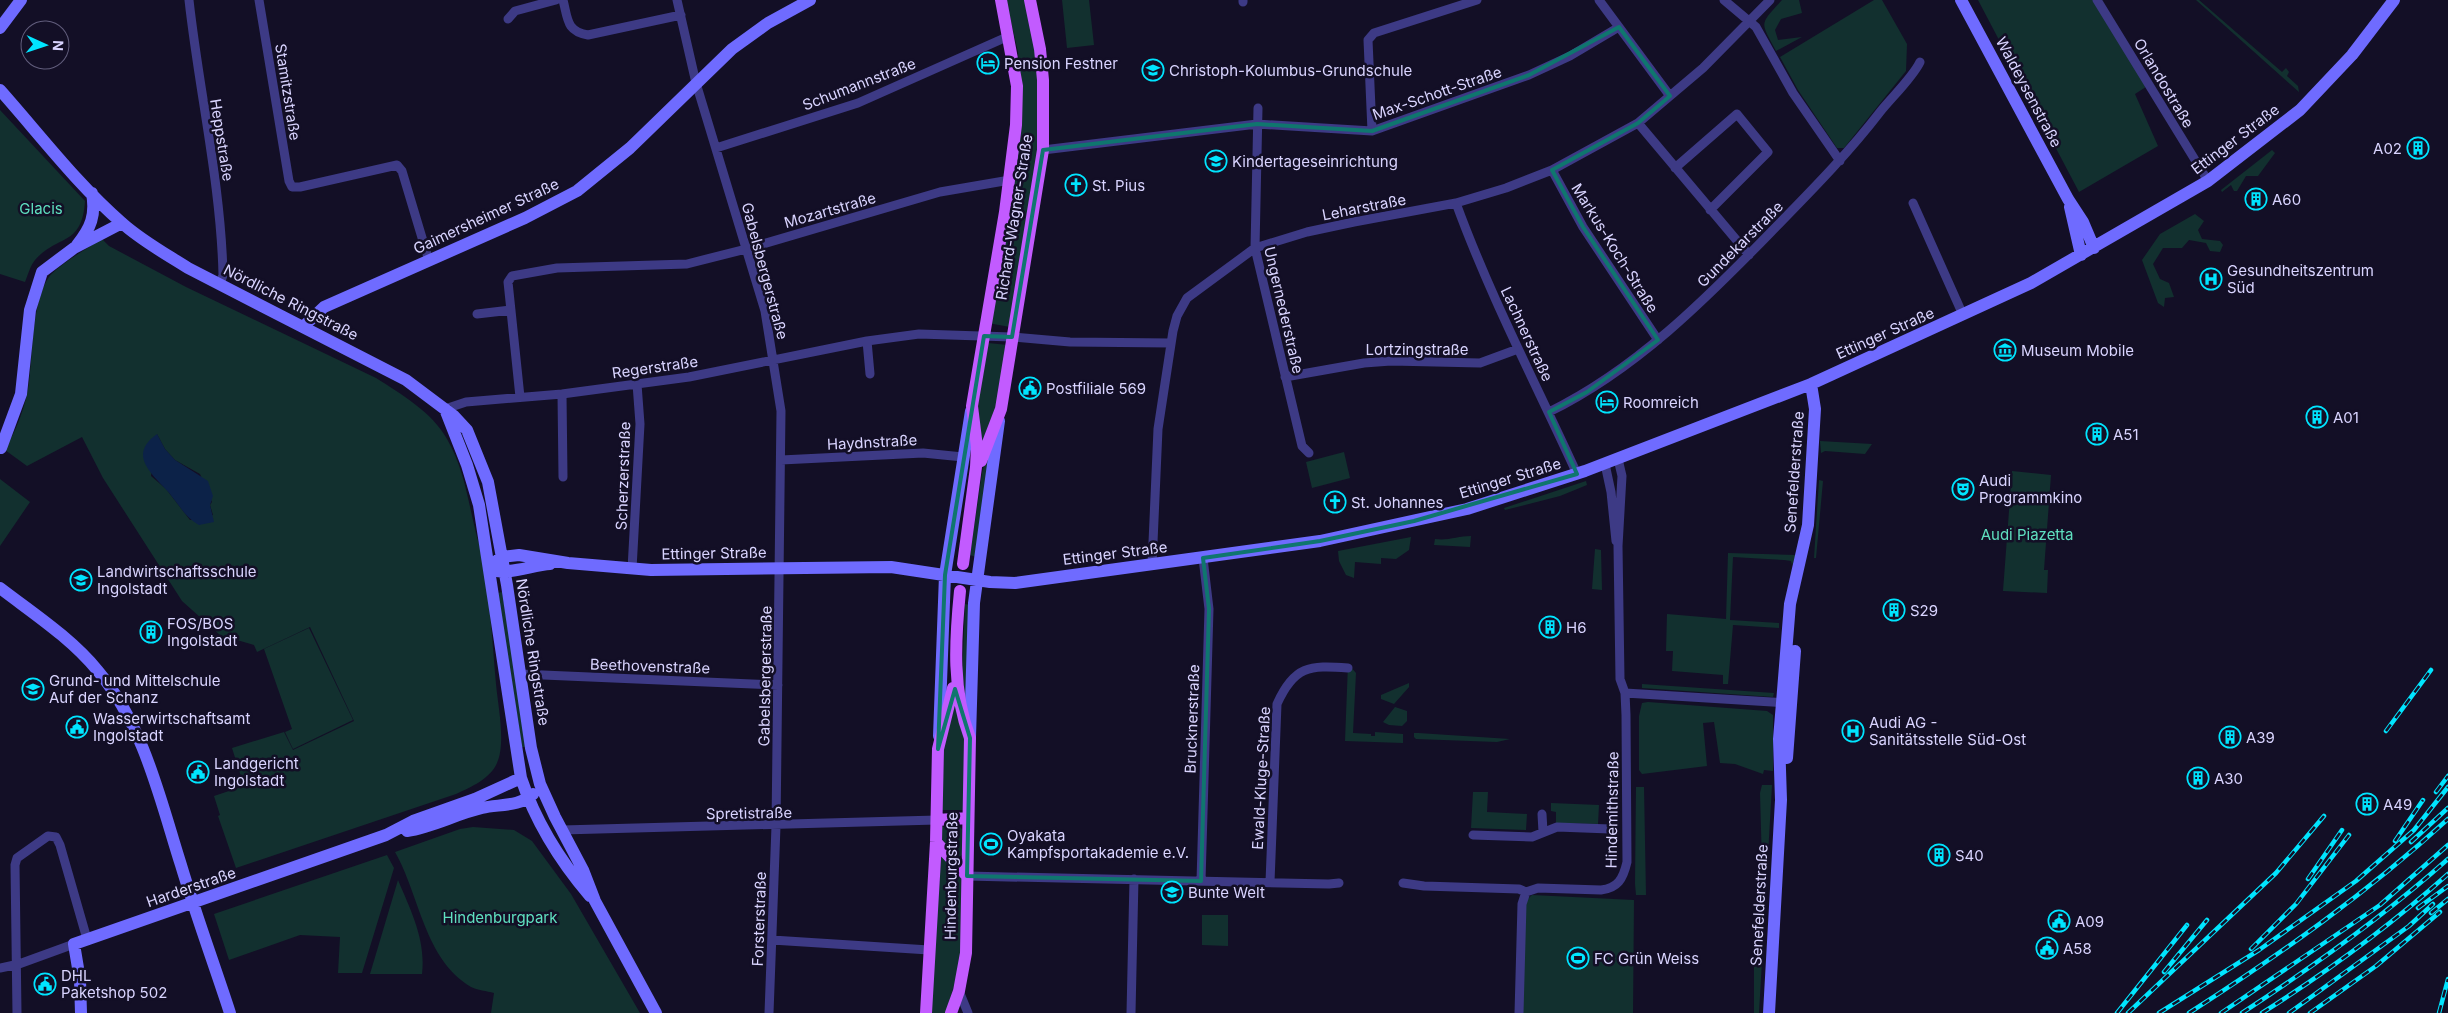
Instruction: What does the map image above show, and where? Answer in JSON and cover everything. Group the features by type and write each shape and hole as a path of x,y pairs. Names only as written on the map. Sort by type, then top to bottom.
{"main road":[{"path":"0,28 21,0"},
{"name":"Gaimersheimer Straße","path":"303,326 324,306 525,218 577,191 630,148 732,49 768,23 810,0"},
{"name":"Richard-Wagner-Straße","path":"945,575 1010,180 1016,125 1017,86 1001,0"},
{"name":"Richard-Wagner-Straße","path":"977,580 1012,337 1043,150 1043,80 1040,49 1030,0"},
{"name":"Waldeysenstraße","path":"1961,0 2068,199 2083,222 2094,248"},
{"name":"Ettinger Straße","path":"501,557 519,555 568,563 673,571 885,567 977,580 1021,582 1320,541 1467,509 1577,474 1812,384 1963,315 2081,256 2208,182 2300,110 2352,55 2394,0"},
{"name":"Nördliche Ringstraße","path":"1,92 92,193 122,223 161,252 406,380 463,424 481,459 488,482 531,748 540,784 584,870 594,901"},
{"path":"74,248 91,226 94,216 92,193"},
{"name":"Waldeysenstraße","path":"2068,199 2081,256"},
{"path":"0,444 10,426 21,394 30,310 35,289 42,272 74,248 122,223"},
{"name":"Senefelderstraße","path":"1769,1013 1781,800 1785,779 1786,703 1801,562 1808,525 1815,409 1812,384"},
{"name":"Richard-Wagner-Straße","path":"972,406 977,447 975,486"},
{"name":"Nördliche Ringstraße","path":"445,409 475,488 521,778 528,799 574,877 594,901 656,1013"},
{"name":"Richard-Wagner-Straße","path":"963,564 975,486 984,451 1001,409"},
{"path":"489,568 501,557"},
{"path":"489,568 504,572 528,566 568,563"},
{"name":"Hindenburgstraße","path":"926,1013 937,820 945,575"},
{"name":"Hindenburgstraße","path":"951,1013 959,991 966,953 971,654 977,580"},
{"path":"0,588 80,652 99,672 124,709 142,747 230,1013"},
{"name":"Hindenburgstraße","path":"938,749 951,704 956,674 960,591"},
{"name":"Hindenburgstraße","path":"956,674 962,712 970,738"},
{"path":"521,778 536,781 540,784 539,789 528,799"},
{"name":"Harderstraße","path":"74,944 392,833 414,821 476,798 521,778"},
{"name":"Harderstraße","path":"392,833 416,829 482,808 511,804 528,799"},
{"path":"511,804 542,824"},
{"path":"937,820 968,818"},
{"path":"936,842 967,876"},
{"path":"74,944 80,980 80,1013"}],"street":[{"name":"Heppstraße","path":"188,0 198,80 217,198 223,275 220,284"},
{"name":"Stamitzstraße","path":"259,0 289,181 292,187 300,187 397,165 402,171 429,261"},
{"path":"508,19 515,11 556,0"},
{"path":"563,0 569,25 576,33 588,35 681,15"},
{"name":"Gabelsbergerstraße","path":"677,0 696,83 765,310 781,410 776,826"},
{"path":"1372,131 1368,40 1374,33 1477,0"},
{"path":"1599,0 1670,96"},
{"path":"1724,0 1756,27 1794,93 1840,161"},
{"name":"Leharstraße","path":"1152,565 1158,429 1177,316 1187,298 1255,248 1345,224 1456,203 1506,188 1552,170 1638,123 1704,68 1770,0"},
{"name":"Orlandostraße","path":"2096,0 2208,182"},
{"name":"Max-Schott-Straße","path":"1043,150 1257,124 1372,131 1529,75 1570,56 1619,27"},
{"name":"Schumannstraße","path":"716,148 858,103 1009,36"},
{"name":"Gundekarstraße","path":"1549,412 1587,392 1658,340 1708,296 1840,161 1900,86 1916,71 1920,62"},
{"name":"Ungernederstraße","path":"1258,108 1255,248 1302,446 1310,453"},
{"path":"1675,168 1737,114 1768,152 1710,210"},
{"path":"1638,123 1749,255"},
{"name":"Markus-Koch-Straße","path":"1552,170 1583,227 1658,340"},
{"name":"Mozartstraße","path":"510,310 509,279 512,276 557,268 687,264 746,249 940,192 1010,180"},
{"path":"1913,202 1963,315"},
{"name":"Lachnerstraße","path":"1456,203 1470,243 1577,474"},
{"path":"477,314 510,310 520,397"},
{"name":"Regerstraße","path":"445,409 466,402 562,394 689,377 867,341 919,334 1012,337 1070,342 1171,344"},
{"path":"867,341 870,374"},
{"name":"Lortzingstraße","path":"1285,377 1364,362 1480,363 1518,349"},
{"name":"Scherzerstraße","path":"632,569 640,424 637,384"},
{"path":"562,394 563,477"},
{"name":"Haydnstraße","path":"781,460 923,453 963,457"},
{"name":"Hindemithstraße","path":"1403,883 1424,886 1519,888 1526,892 1538,888 1601,890 1610,889 1620,882 1624,875 1627,838 1625,694 1620,679 1618,546 1622,476 1618,459"},
{"name":"Hindemithstraße","path":"1604,464 1611,492 1614,535 1618,546"},
{"name":"Brucknerstraße","path":"1201,881 1209,609 1203,558"},
{"name":"Ewald-Kluge-Straße","path":"1270,882 1277,704 1286,684 1299,673 1319,666 1348,668"},
{"name":"Beethovenstraße","path":"520,674 778,685"},
{"path":"1625,694 1786,703"},
{"path":"1542,814 1544,832"},
{"name":"Spretistraße","path":"562,830 776,826 937,820"},
{"name":"Forsterstraße","path":"770,1013 776,826"},
{"path":"1473,835 1532,837 1556,827 1610,829"},
{"path":"17,1013 17,858 48,836 56,837 60,845 87,939"},
{"path":"967,876 1329,884 1339,882"},
{"path":"1131,1013 1134,879"},
{"path":"1519,1013 1522,904 1526,892"},
{"path":"772,940 929,950"},
{"name":"Harderstraße","path":"0,968 16,965 74,944"},
{"path":"959,991 968,1013"}],"highlighted area":[{"path":"1619,27 1670,96 1638,123 1552,170 1583,227 1658,340 1587,392 1549,412 1577,474 1414,521 1320,541 1203,558 1209,609 1201,881 967,876 970,738 955,689 938,749 945,575 984,336 1012,337 1043,150 1257,124 1372,131 1529,75"}],"green space":[{"path":"1006,0 1025,0 1038,70 1040,93 1039,150 1031,210 1010,327 988,323 1020,93 1018,52"},
{"path":"1062,0 1089,0 1094,45 1067,48"},
{"path":"1782,0 1799,0 1802,13 1781,19 1775,30 1778,40 1802,37 1776,51 1764,24 1769,14"},
{"path":"1874,0 1882,0 1907,44 1906,71 1844,148 1837,148 1798,90 1780,57"},
{"path":"1978,0 2101,0 2152,83 2135,94 2158,146 2079,192"},
{"path":"2196,0 2199,0 2282,72 2286,68 2289,72 2287,76 2298,86 2299,92"},
{"name":"Glacis","path":"0,110 85,201 83,216 74,233 52,246 35,260 25,282 0,274"},
{"path":"2272,150 2275,153 2258,176 2246,176 2237,191 2234,191 2231,185 2222,192 2221,190"},
{"path":"2195,214 2204,221 2198,230 2202,239 2220,241 2223,245 2220,252 2210,251 2206,243 2189,240 2182,248 2163,248 2153,264 2160,279 2169,283 2174,297 2165,298 2164,307 2158,303 2142,260 2160,234"},
{"path":"102,239 109,246 186,287 376,378 415,404 441,429 458,461 465,485 480,548 488,599 501,724 501,745 497,763 485,778 456,794 236,868 218,816 220,815 214,796 244,786 232,748 284,732 293,750 354,721 310,627 257,652 254,645 220,635 182,601 103,478 82,437 27,466 5,450 26,400 36,313 43,287 49,277 59,268","holes":["157,434 165,449 175,460 200,474 212,502 210,505 213,515 190,520 166,489 151,476"]},
{"path":"988,343 1008,345 998,402 982,447 978,405"},
{"path":"991,441 976,557 970,555 982,473"},
{"path":"1820,441 1872,444 1865,454 1825,451 1821,453"},
{"path":"1344,452 1350,478 1312,488 1306,462"},
{"name":"Audi Piazetta","path":"2012,471 2051,475 2044,570 2048,570 2047,593 2003,591"},
{"path":"0,479 30,502 0,546"},
{"path":"1819,480 1823,481 1816,558 1814,558"},
{"path":"1586,481 1587,485 1560,496 1505,510 1504,508"},
{"path":"1471,536 1470,547 1434,545 1435,539"},
{"path":"1411,537 1409,550 1396,559 1381,558 1381,564 1355,562 1354,578 1346,575 1339,561 1338,551"},
{"path":"1595,549 1601,550 1602,590 1592,589"},
{"path":"1728,553 1796,555 1792,565 1791,561 1784,560 1733,557 1730,620 1779,623 1779,628 1733,625 1728,684 1723,684 1723,675 1672,671 1673,651 1666,651 1667,614 1726,619"},
{"path":"502,592 527,747 522,747 498,593"},
{"path":"965,604 970,605 965,713 962,680"},
{"path":"309,628 353,720 293,749 285,732 292,729 264,649"},
{"path":"1348,664 1356,673 1353,733 1371,734 1371,736 1375,736 1375,732 1403,734 1403,743 1345,741"},
{"path":"1409,683 1409,687 1394,704 1381,699 1381,695"},
{"path":"1642,684 1774,693 1773,697 1642,688"},
{"path":"956,702 964,738 965,810 942,810 944,744"},
{"path":"1642,703 1767,711 1773,715 1773,771 1764,770 1763,774 1735,764 1720,763 1714,722 1703,723 1707,766 1642,774 1639,770 1639,716"},
{"path":"1395,707 1407,711 1407,721 1402,726 1389,725 1383,722"},
{"path":"1414,733 1510,739 1497,742 1416,739"},
{"path":"1762,785 1772,785 1759,1013 1754,1013 1754,908 1762,865 1760,793"},
{"path":"1636,787 1644,787 1646,895 1636,895"},
{"path":"1473,792 1488,792 1487,812 1527,814 1526,830 1471,828"},
{"path":"1551,803 1599,805 1598,824 1556,823 1556,812 1551,811"},
{"path":"957,824 962,829 962,855 958,858 942,842 942,827"},
{"name":"Hindenburgpark","path":"473,827 514,830 532,841 571,894 640,1013 491,1013 494,993 471,987 455,975 433,944 404,869 395,852 460,829"},
{"path":"387,855 394,868 362,973 338,973 340,937 300,935 229,960 214,914"},
{"path":"941,855 962,876 961,961 946,1013 930,1013"},
{"path":"398,880 420,937 423,961 422,974 370,974"},
{"name":"FC Grün Weiss","path":"1532,895 1634,900 1633,1013 1522,1013 1524,902"},
{"path":"1202,915 1228,915 1228,946 1202,945"}],"water":[{"path":"157,434 165,449 175,460 208,481 213,496 210,505 214,522 199,525 190,519 146,465 143,458 144,450 148,442"}],"railway":[{"path":"2386,731 2431,670"},
{"path":"2436,792 2448,776"},
{"path":"2159,1013 2259,950 2356,881 2414,830 2448,787"},
{"path":"2395,841 2423,800"},
{"path":"2411,842 2448,808"},
{"path":"2128,1013 2276,873 2324,816"},
{"path":"2189,1013 2323,922 2386,873 2448,819"},
{"path":"2308,879 2342,830"},
{"path":"2251,949 2296,904 2349,835"},
{"path":"2221,1013 2380,905 2448,845"},
{"path":"2242,1013 2348,940 2448,859"},
{"path":"2262,1013 2358,947 2448,874"},
{"path":"2418,908 2448,886"},
{"path":"2431,913 2448,899"},
{"path":"2289,1013 2409,926 2433,904"},
{"path":"2310,1013 2376,966 2440,912"},
{"path":"2164,972 2207,920"},
{"path":"2117,1013 2187,925"},
{"path":"2439,1013 2448,979"}],"place":[{"name":"Pension Festner","path":"988,63"},
{"name":"Christoph-Kolumbus-Grundschule","path":"1153,70"},
{"name":"A02","path":"2418,148"},
{"name":"Kindertageseinrichtung","path":"1216,161"},
{"name":"St. Pius","path":"1076,185"},
{"name":"A60","path":"2256,199"},
{"name":"Gesundheitszentrum Süd","path":"2211,279"},
{"name":"Museum Mobile","path":"2005,350"},
{"name":"Postfiliale 569","path":"1030,388"},
{"name":"Roomreich","path":"1607,402"},
{"name":"A01","path":"2317,417"},
{"name":"A51","path":"2097,434"},
{"name":"Audi Programmkino","path":"1963,489"},
{"name":"St. Johannes","path":"1335,502"},
{"name":"Landwirtschaftsschule Ingolstadt","path":"81,580"},
{"name":"S29","path":"1894,610"},
{"name":"H6","path":"1550,627"},
{"name":"FOS/BOS Ingolstadt","path":"151,632"},
{"name":"Grund- und Mittelschule Auf der Schanz","path":"33,689"},
{"name":"Wasserwirtschaftsamt Ingolstadt","path":"77,727"},
{"name":"Audi AG - Sanitätsstelle Süd-Ost","path":"1853,731"},
{"name":"A39","path":"2230,737"},
{"name":"Landgericht Ingolstadt","path":"198,772"},
{"name":"A30","path":"2198,778"},
{"name":"A49","path":"2367,804"},
{"name":"Oyakata Kampfsportakademie e.V.","path":"991,844"},
{"name":"S40","path":"1939,855"},
{"name":"Bunte Welt","path":"1172,892"},
{"name":"A09","path":"2059,921"},
{"name":"A58","path":"2047,948"},
{"name":"FC Grün Weiss","path":"1578,958"},
{"name":"DHL Paketshop 502","path":"45,984"}]}
